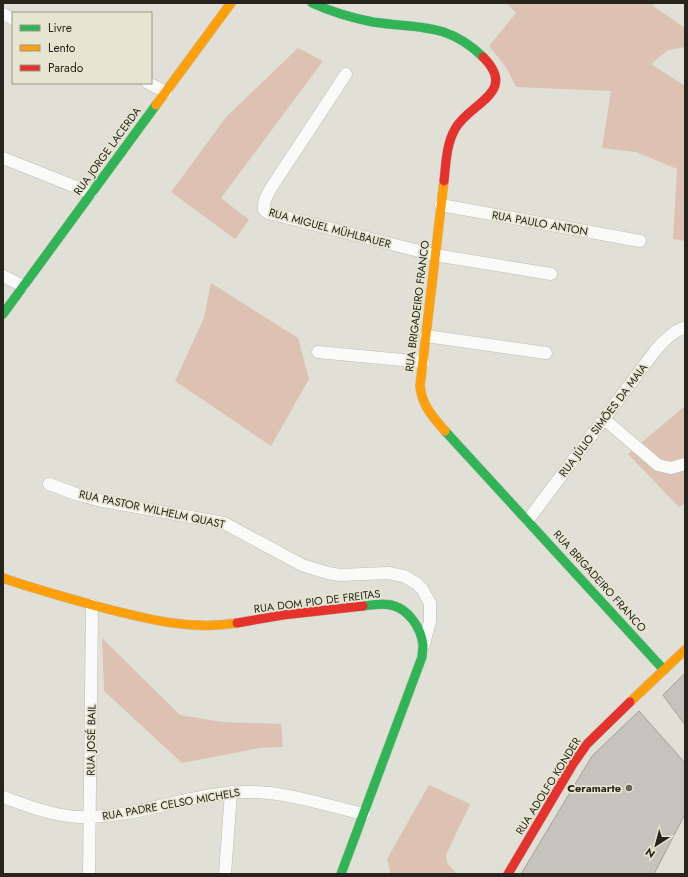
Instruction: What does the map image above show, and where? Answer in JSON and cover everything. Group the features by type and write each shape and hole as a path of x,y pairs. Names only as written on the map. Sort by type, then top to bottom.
{"street":[{"name":"RUA JORGE LACERDA","path":"3,314 231,3"},
{"name":"RUA BRIGADEIRO FRANCO","path":"312,3 330,11 358,19 424,26 447,32 469,44 484,58 494,71 496,83 493,90 486,99 458,124 453,132 447,154 420,394 426,408 664,670"},
{"path":"3,14 12,18"},
{"name":"RUA MIGUEL MÜHLBAUER","path":"346,74 268,193 263,205 264,210 269,213 435,255"},
{"path":"150,84 166,92"},
{"path":"3,158 91,193"},
{"name":"RUA PAULO ANTON","path":"441,205 640,241"},
{"path":"435,255 551,274"},
{"path":"3,276 23,286"},
{"name":"RUA JÚLIO SIMÕES DA MAIA","path":"528,520 664,339 685,327"},
{"path":"426,336 546,353"},
{"path":"318,352 423,362"},
{"path":"604,419 658,465 671,468 685,464"},
{"name":"RUA PASTOR WILHELM QUAST","path":"49,484 98,500 224,523 302,565 328,574 388,573 404,576 416,583 422,589 430,603 430,621 424,645"},
{"name":"RUA DOM PIO DE FREITAS","path":"4,582 145,619 164,623 208,626 254,621 283,615 388,605 396,607 408,614 416,623 421,633 424,645"},
{"name":"RUA JOSÉ BAIL","path":"89,874 92,606"},
{"path":"341,874 422,657 424,645"},
{"name":"RUA ADOLFO KONDER","path":"508,874 579,754 597,733 685,650"},
{"path":"225,874 231,792"},
{"name":"RUA PADRE CELSO MICHELS","path":"3,797 59,815 90,817 110,816 231,792 259,792 285,795 364,814"}],"shaded area":[{"path":"503,3 655,3 653,6 685,28 685,47 668,50 651,64 685,86 685,241 673,239 677,169 636,152 602,148 611,91 516,87 506,67 489,46 516,13 509,5"},
{"path":"298,48 323,61 221,198 249,220 235,239 171,192 227,116"},
{"path":"211,283 298,338 309,379 271,446 175,381 204,318"},
{"path":"685,406 685,504 679,507 628,454"},
{"path":"102,638 180,715 222,722 281,724 283,747 260,748 182,763 104,691"},
{"path":"429,785 470,804 446,855 447,863 456,873 391,874 387,859"}],"building":[{"path":"685,673 685,725 663,695"},
{"name":"Ceramarte","path":"639,711 685,763 685,814 654,874 521,874 592,756"}],"traffic: fast":[{"path":"312,3 342,14 373,22 419,27 445,32 470,46 483,57"},
{"path":"3,314 156,105"},
{"path":"445,431 664,670"},
{"path":"341,874 422,657 423,648 420,632 409,615 397,607 388,604 363,606"}],"traffic: slow":[{"path":"156,105 231,3"},
{"path":"444,181 420,386 423,400 432,416 445,431"},
{"path":"3,578 96,606 149,619 201,625 237,623"},
{"path":"630,702 685,650"}],"traffic: jam":[{"path":"444,181 448,148 455,129 462,120 488,97 494,89 496,80 493,69 483,57"},
{"path":"237,623 283,615 363,606"},
{"path":"508,874 573,764 587,744 630,702"}],"place":[{"name":"Ceramarte","path":"629,788"}]}
